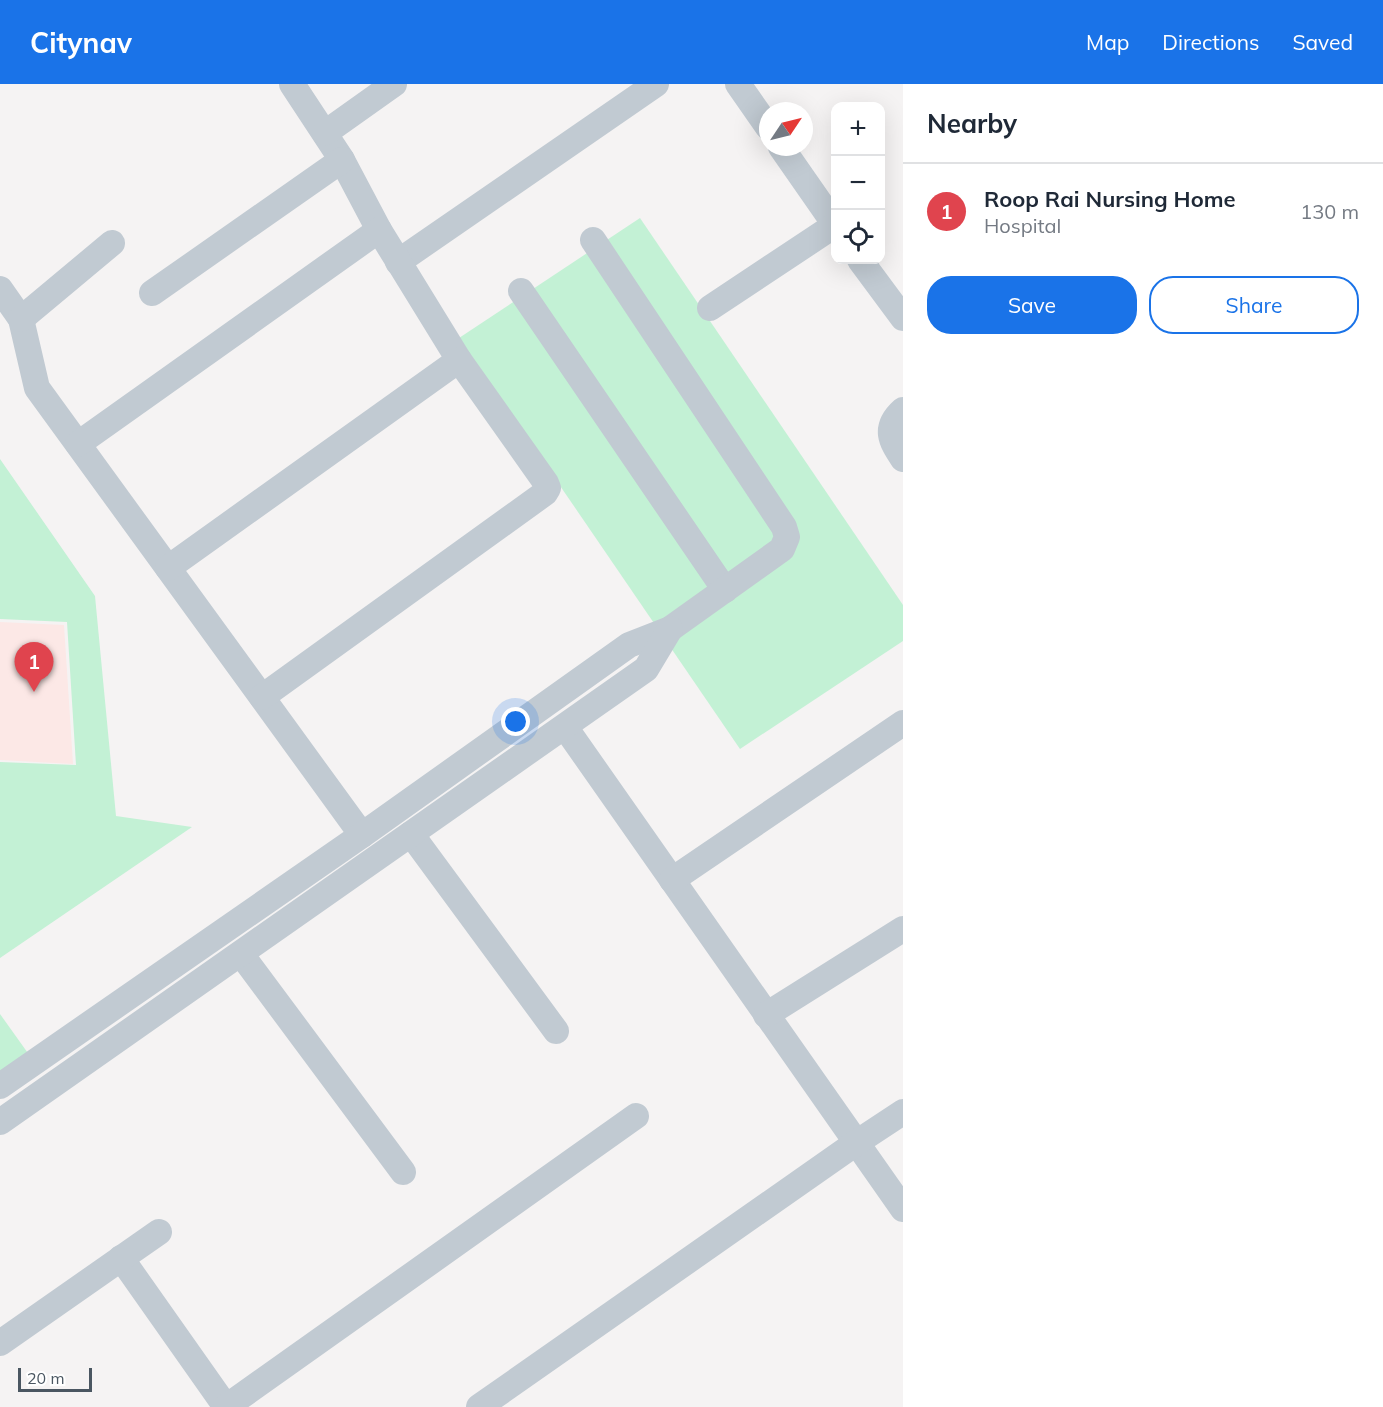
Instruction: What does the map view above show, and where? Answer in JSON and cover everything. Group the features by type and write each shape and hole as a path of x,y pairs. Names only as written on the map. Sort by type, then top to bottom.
{"street":[{"path":"262,697 545,493 548,488 459,360 379,230 342,160 292,84"},
{"path":"325,133 393,84"},
{"path":"398,262 656,84"},
{"path":"738,84 759,114"},
{"path":"788,156 831,219"},
{"path":"152,293 342,160"},
{"path":"710,308 831,228"},
{"path":"78,444 379,230"},
{"path":"0,1086 362,835 629,645 670,629 782,549 787,537 784,527 593,240"},
{"path":"21,319 112,243"},
{"path":"863,264 903,318"},
{"path":"0,290 21,319 37,388 362,835"},
{"path":"521,291 725,590"},
{"path":"168,568 459,360"},
{"path":"903,410 890,429 892,442 903,459"},
{"path":"0,1122 646,669 670,629"},
{"path":"672,879 903,723"},
{"path":"565,727 903,1209"},
{"path":"411,834 556,1031"},
{"path":"766,1015 903,929"},
{"path":"242,954 403,1172"},
{"path":"479,1407 903,1112"},
{"path":"121,1258 226,1407 636,1116"},
{"path":"0,1343 159,1232"}],"shaded area":[{"path":"0,622 64,625 73,764 0,760"}],"green space":[{"path":"640,218 903,605 903,641 740,749 459,338"},
{"path":"0,459 95,596 116,816 192,827 0,958 0,762 76,765 67,622 0,619"},
{"path":"0,1014 35,1063 0,1088"}],"place":[{"name":"Roop Rai Nursing Home","path":"34,692"}]}
